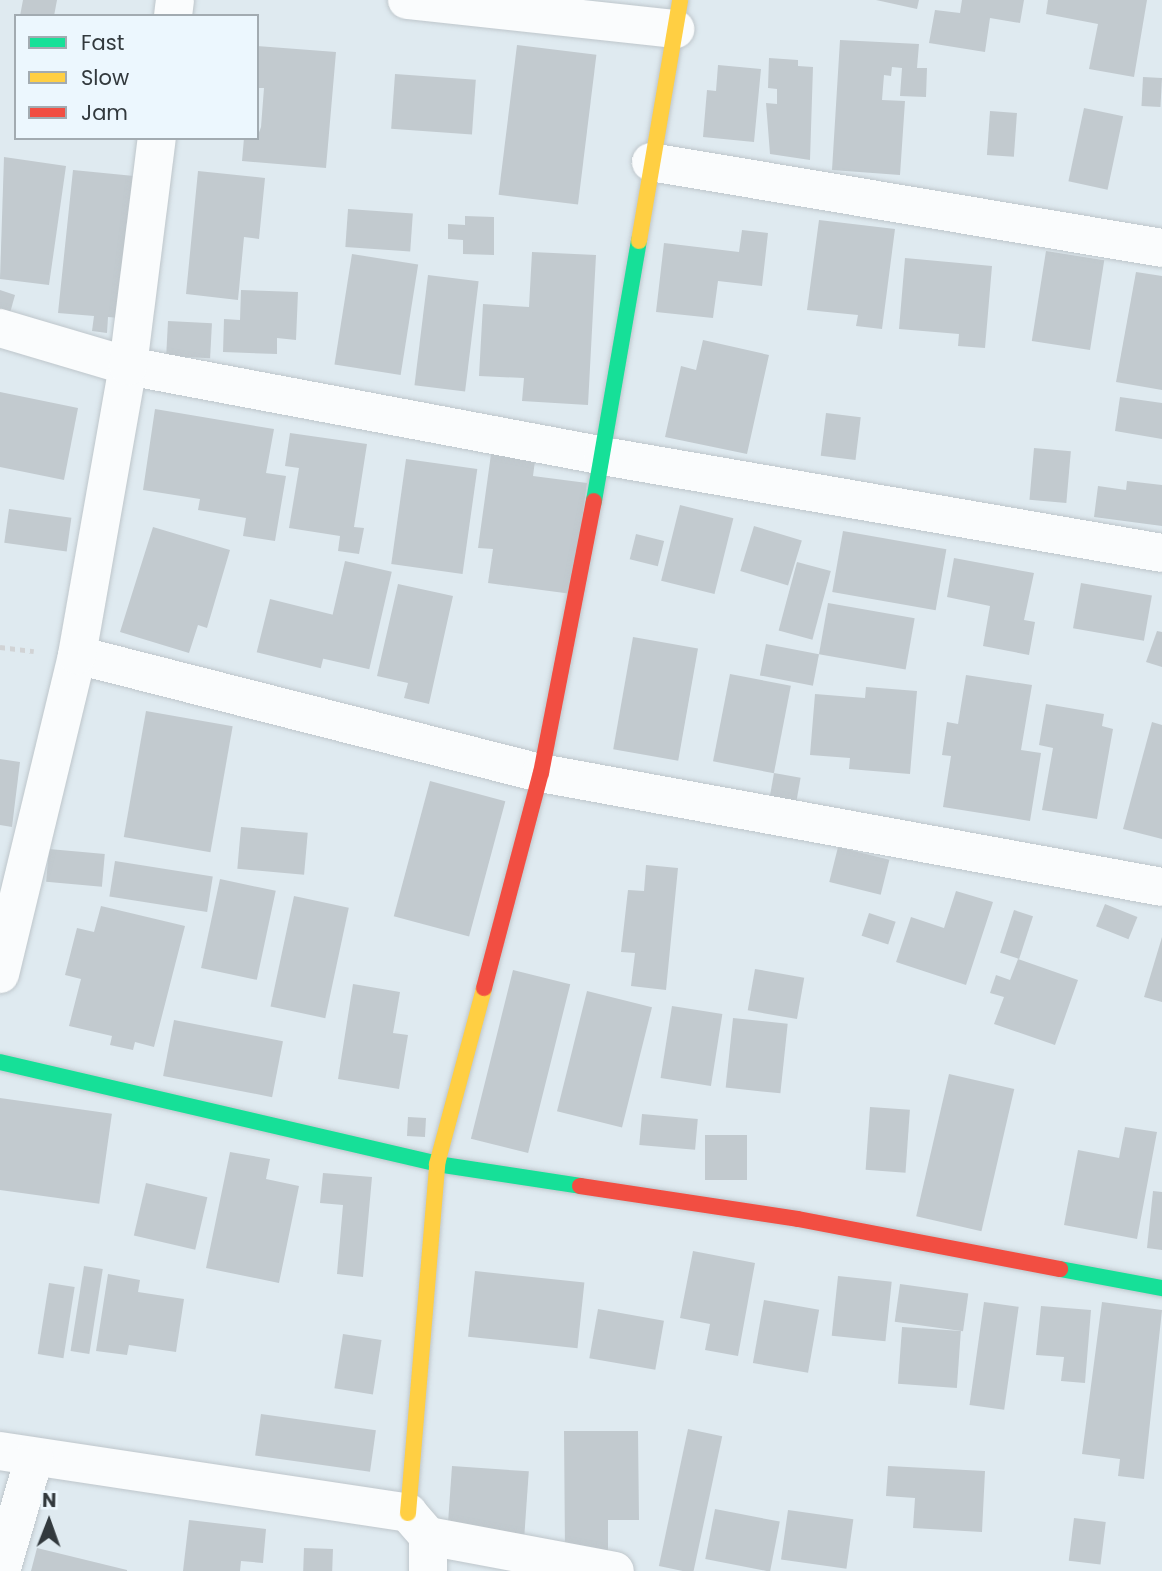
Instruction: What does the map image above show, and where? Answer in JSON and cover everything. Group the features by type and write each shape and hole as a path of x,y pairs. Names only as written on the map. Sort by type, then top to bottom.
{"street":[{"path":"407,0 677,15 603,457 541,773 437,1164 422,1540"},
{"path":"0,974 77,655 128,366 157,140"},
{"path":"651,162 1162,248"},
{"path":"0,328 128,366 603,457 1162,553"},
{"path":"77,655 541,773 1162,887"},
{"path":"0,1062 437,1164 798,1219 1162,1288"},
{"path":"1,1571 17,1455 422,1540 615,1571"}],"building":[{"path":"23,0 57,0 54,14 20,14"},
{"path":"876,0 919,0 917,9"},
{"path":"962,0 1024,0 1020,23 990,18 985,52 929,43 935,10 960,13"},
{"path":"1048,0 1147,0 1134,77 1089,69 1098,24 1046,14"},
{"path":"840,40 919,44 917,68 927,68 926,97 900,96 902,68 892,67 891,76 884,75 882,100 905,101 900,175 832,170"},
{"path":"517,45 596,55 578,205 499,195"},
{"path":"259,46 336,52 326,168 242,161 244,140 259,140 264,88 259,88"},
{"path":"769,58 798,60 798,66 813,67 810,160 770,154 766,103 777,104 777,89 768,88"},
{"path":"718,65 761,69 754,142 703,137 707,90 716,91"},
{"path":"395,74 476,80 472,135 391,129"},
{"path":"1143,77 1162,78 1160,107 1141,106"},
{"path":"1084,108 1123,116 1108,190 1068,181"},
{"path":"990,111 1017,113 1014,157 987,155"},
{"path":"4,157 66,166 49,285 0,279"},
{"path":"73,170 134,176 120,318 108,317 107,333 92,331 94,316 58,313"},
{"path":"198,171 265,178 259,239 244,237 238,300 186,294"},
{"path":"348,209 413,214 410,251 345,247"},
{"path":"465,216 494,217 494,255 463,254 463,240 448,239 448,224 465,225"},
{"path":"819,220 895,229 882,329 856,326 858,315 807,310"},
{"path":"742,230 768,233 762,286 718,281 713,318 656,312 664,243 739,252"},
{"path":"1046,251 1104,260 1090,350 1032,341"},
{"path":"532,252 596,255 588,405 522,401 524,378 479,376 483,304 529,307"},
{"path":"352,254 418,264 401,375 334,365"},
{"path":"905,258 992,266 985,348 958,346 959,334 899,329"},
{"path":"1136,272 1162,276 1162,390 1116,382"},
{"path":"428,275 479,281 465,391 414,385"},
{"path":"0,290 15,295 10,313 0,310"},
{"path":"241,290 298,292 296,340 277,338 277,354 223,352 224,319 240,320"},
{"path":"168,321 212,323 210,358 166,356"},
{"path":"703,340 769,355 747,454 665,437 681,366 696,370"},
{"path":"0,392 78,408 64,480 0,467"},
{"path":"1120,397 1162,403 1162,439 1115,431"},
{"path":"155,409 274,429 266,473 286,476 275,541 243,536 246,518 198,510 200,499 143,490"},
{"path":"826,413 861,417 855,460 821,456"},
{"path":"290,433 367,444 354,527 364,528 359,554 338,551 340,536 289,528 299,468 285,466"},
{"path":"492,447 536,453 533,476 587,483 572,594 488,583 493,549 478,548"},
{"path":"1034,448 1071,451 1066,503 1029,500"},
{"path":"406,459 477,469 463,574 391,564"},
{"path":"1127,481 1162,485 1162,526 1094,517 1098,486 1126,490"},
{"path":"680,505 733,518 714,594 661,581"},
{"path":"9,509 71,518 67,551 4,543"},
{"path":"754,526 802,541 788,586 740,571"},
{"path":"153,527 230,550 207,628 198,625 189,653 120,632"},
{"path":"843,531 946,549 936,610 832,592"},
{"path":"636,534 664,541 658,566 630,559"},
{"path":"954,558 1034,573 1024,620 1035,622 1029,655 983,646 990,606 947,597"},
{"path":"345,561 392,572 369,669 323,658"},
{"path":"797,562 831,571 812,640 779,631"},
{"path":"1081,583 1152,596 1144,641 1073,628"},
{"path":"398,584 453,596 429,704 404,698 408,683 377,676"},
{"path":"270,599 334,615 321,668 257,652"},
{"path":"828,603 915,618 906,669 819,654"},
{"path":"1157,631 1162,632 1162,667 1146,662"},
{"path":"633,637 698,648 678,761 613,749"},
{"path":"766,644 819,654 813,686 760,675"},
{"path":"730,674 791,686 774,773 713,761"},
{"path":"966,675 1032,685 1021,750 1041,753 1030,821 943,807 951,756 942,755 947,722 958,724"},
{"path":"866,687 917,691 910,774 849,769 850,758 810,755 815,694 865,698"},
{"path":"1046,704 1104,714 1102,726 1113,729 1097,819 1042,810 1053,748 1039,745"},
{"path":"146,711 233,726 210,852 124,837"},
{"path":"1152,722 1162,725 1162,839 1123,829"},
{"path":"0,759 20,762 12,827 0,825"},
{"path":"774,773 801,778 795,808 769,804"},
{"path":"430,781 505,801 469,936 394,916"},
{"path":"241,827 308,833 304,875 237,869"},
{"path":"838,847 889,860 881,895 829,882"},
{"path":"49,849 105,854 102,887 46,882"},
{"path":"115,861 213,876 207,912 109,897"},
{"path":"646,865 678,868 666,990 631,986 635,953 621,952 628,890 644,891"},
{"path":"220,879 276,891 257,980 201,968"},
{"path":"956,891 993,902 966,985 896,962 911,917 944,928"},
{"path":"294,896 349,908 325,1018 271,1007"},
{"path":"1105,904 1137,917 1128,939 1096,926"},
{"path":"101,906 185,926 154,1047 135,1042 133,1050 110,1045 112,1036 69,1026 81,979 65,975 77,928 94,932"},
{"path":"1014,910 1033,916 1019,959 1000,953"},
{"path":"869,913 896,922 888,944 862,936"},
{"path":"1162,937 1162,1002 1144,997"},
{"path":"1018,959 1078,980 1055,1045 994,1024 1004,997 990,993 996,975 1010,980"},
{"path":"755,969 804,978 797,1019 748,1010"},
{"path":"513,970 570,984 528,1153 471,1139"},
{"path":"353,984 400,992 393,1033 408,1035 399,1089 338,1079"},
{"path":"587,991 652,1007 622,1128 557,1111"},
{"path":"672,1006 722,1014 711,1086 661,1078"},
{"path":"733,1018 788,1024 780,1093 726,1088"},
{"path":"174,1020 283,1041 272,1097 163,1076"},
{"path":"949,1074 1014,1089 981,1231 916,1216"},
{"path":"0,1098 112,1114 99,1204 0,1190"},
{"path":"870,1107 910,1110 906,1173 866,1170"},
{"path":"642,1114 698,1119 695,1150 639,1145"},
{"path":"408,1117 426,1118 425,1137 407,1136"},
{"path":"1125,1127 1157,1132 1137,1239 1064,1225 1078,1150 1119,1158"},
{"path":"705,1135 747,1135 747,1180 705,1180"},
{"path":"230,1152 270,1159 266,1179 299,1186 279,1283 206,1268"},
{"path":"323,1173 372,1177 363,1277 337,1274 343,1205 320,1203"},
{"path":"146,1183 207,1197 195,1250 134,1236"},
{"path":"1153,1191 1162,1192 1162,1250 1147,1248"},
{"path":"693,1251 755,1263 738,1356 705,1350 710,1324 680,1318"},
{"path":"84,1266 103,1269 89,1354 71,1351"},
{"path":"475,1271 584,1282 577,1348 468,1337"},
{"path":"108,1274 140,1280 138,1292 184,1299 176,1352 129,1345 127,1355 96,1351"},
{"path":"838,1276 892,1282 885,1341 832,1336"},
{"path":"49,1283 75,1287 63,1358 38,1354"},
{"path":"900,1284 968,1294 963,1331 895,1322"},
{"path":"764,1300 819,1310 808,1373 753,1363"},
{"path":"984,1302 1019,1307 1004,1410 970,1405"},
{"path":"1102,1302 1162,1310 1144,1479 1118,1476 1120,1459 1082,1454"},
{"path":"1041,1306 1091,1310 1085,1383 1061,1381 1064,1357 1036,1355"},
{"path":"598,1309 664,1321 655,1370 589,1358"},
{"path":"902,1327 961,1331 957,1388 898,1384"},
{"path":"343,1334 382,1340 373,1394 334,1388"},
{"path":"261,1414 376,1430 370,1472 255,1456"},
{"path":"688,1429 722,1436 694,1571 659,1566"},
{"path":"564,1431 638,1431 639,1520 608,1520 608,1551 565,1552"},
{"path":"452,1466 529,1471 524,1534 448,1529"},
{"path":"888,1466 985,1471 982,1532 913,1528 915,1498 886,1496"},
{"path":"715,1509 780,1522 770,1571 705,1559"},
{"path":"788,1510 853,1519 846,1569 781,1560"},
{"path":"1074,1518 1106,1522 1101,1565 1069,1561"},
{"path":"189,1520 266,1529 263,1563 241,1561 240,1571 183,1571"},
{"path":"37,1548 127,1570 127,1571 31,1571"},
{"path":"304,1548 333,1549 332,1571 303,1571"}],"traffic: fast":[{"path":"594,501 639,241"},
{"path":"0,1062 437,1164 580,1186"},
{"path":"1060,1269 1162,1288"}],"traffic: slow":[{"path":"639,241 680,0"},
{"path":"408,1513 437,1164 484,988"}],"traffic: jam":[{"path":"484,988 541,773 594,501"},
{"path":"580,1186 798,1219 1060,1269"}]}
